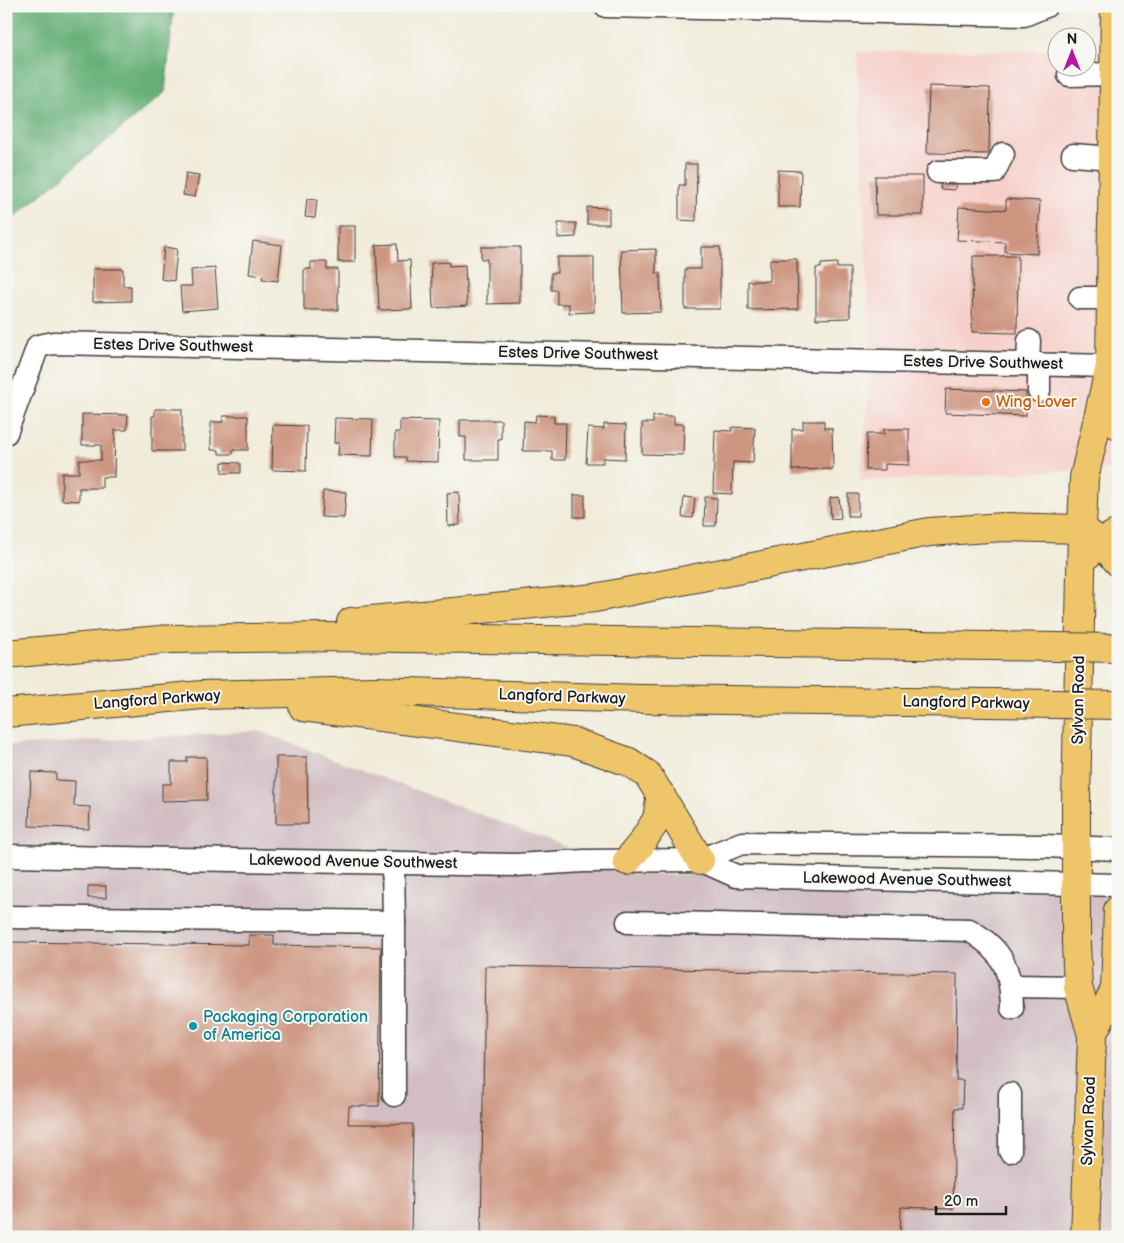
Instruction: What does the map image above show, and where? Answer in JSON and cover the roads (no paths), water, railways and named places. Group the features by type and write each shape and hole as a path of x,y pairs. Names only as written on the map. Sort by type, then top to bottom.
{"main road":[{"name":"Sylvan Road","path":"1085,1237 1092,1035 1078,987 1076,846 1096,541 1084,478 1110,434 1110,366 1114,336 1113,158 1115,6"},
{"path":"6,654 595,598 929,532 1004,527 1096,541 1118,562"},
{"path":"171,639 326,637 1118,648"},
{"name":"Langford Parkway","path":"6,713 202,695 375,691 642,700 1118,705"},
{"path":"202,695 352,712 573,742 629,762 648,775 700,860"},
{"path":"627,861 641,844 657,819 661,795"},
{"name":"Sylvan Road","path":"1092,1035 1116,989 1118,910"}],"street":[{"path":"606,6 1024,15 1046,6"},
{"path":"1076,78 1115,89"},
{"path":"938,172 994,172 1003,154"},
{"path":"1072,155 1113,158"},
{"path":"1080,298 1114,297"},
{"path":"1029,341 1039,391"},
{"name":"Estes Drive Southwest","path":"6,433 38,346 54,343 1110,366"},
{"name":"Lakewood Avenue Southwest","path":"6,856 516,865 584,861 700,860 742,842 1076,846 1118,849"},
{"name":"Lakewood Avenue Southwest","path":"700,860 736,876 1118,884"},
{"path":"393,863 394,1095"},
{"path":"6,917 394,922"},
{"path":"628,922 969,930 982,937 993,947 1008,972 1012,997 1078,987"},
{"path":"1010,1094 1010,1151"}],"place":[{"name":"Wing Lover","path":"986,402"},
{"name":"Packaging Corporation of America","path":"193,1026"}]}
